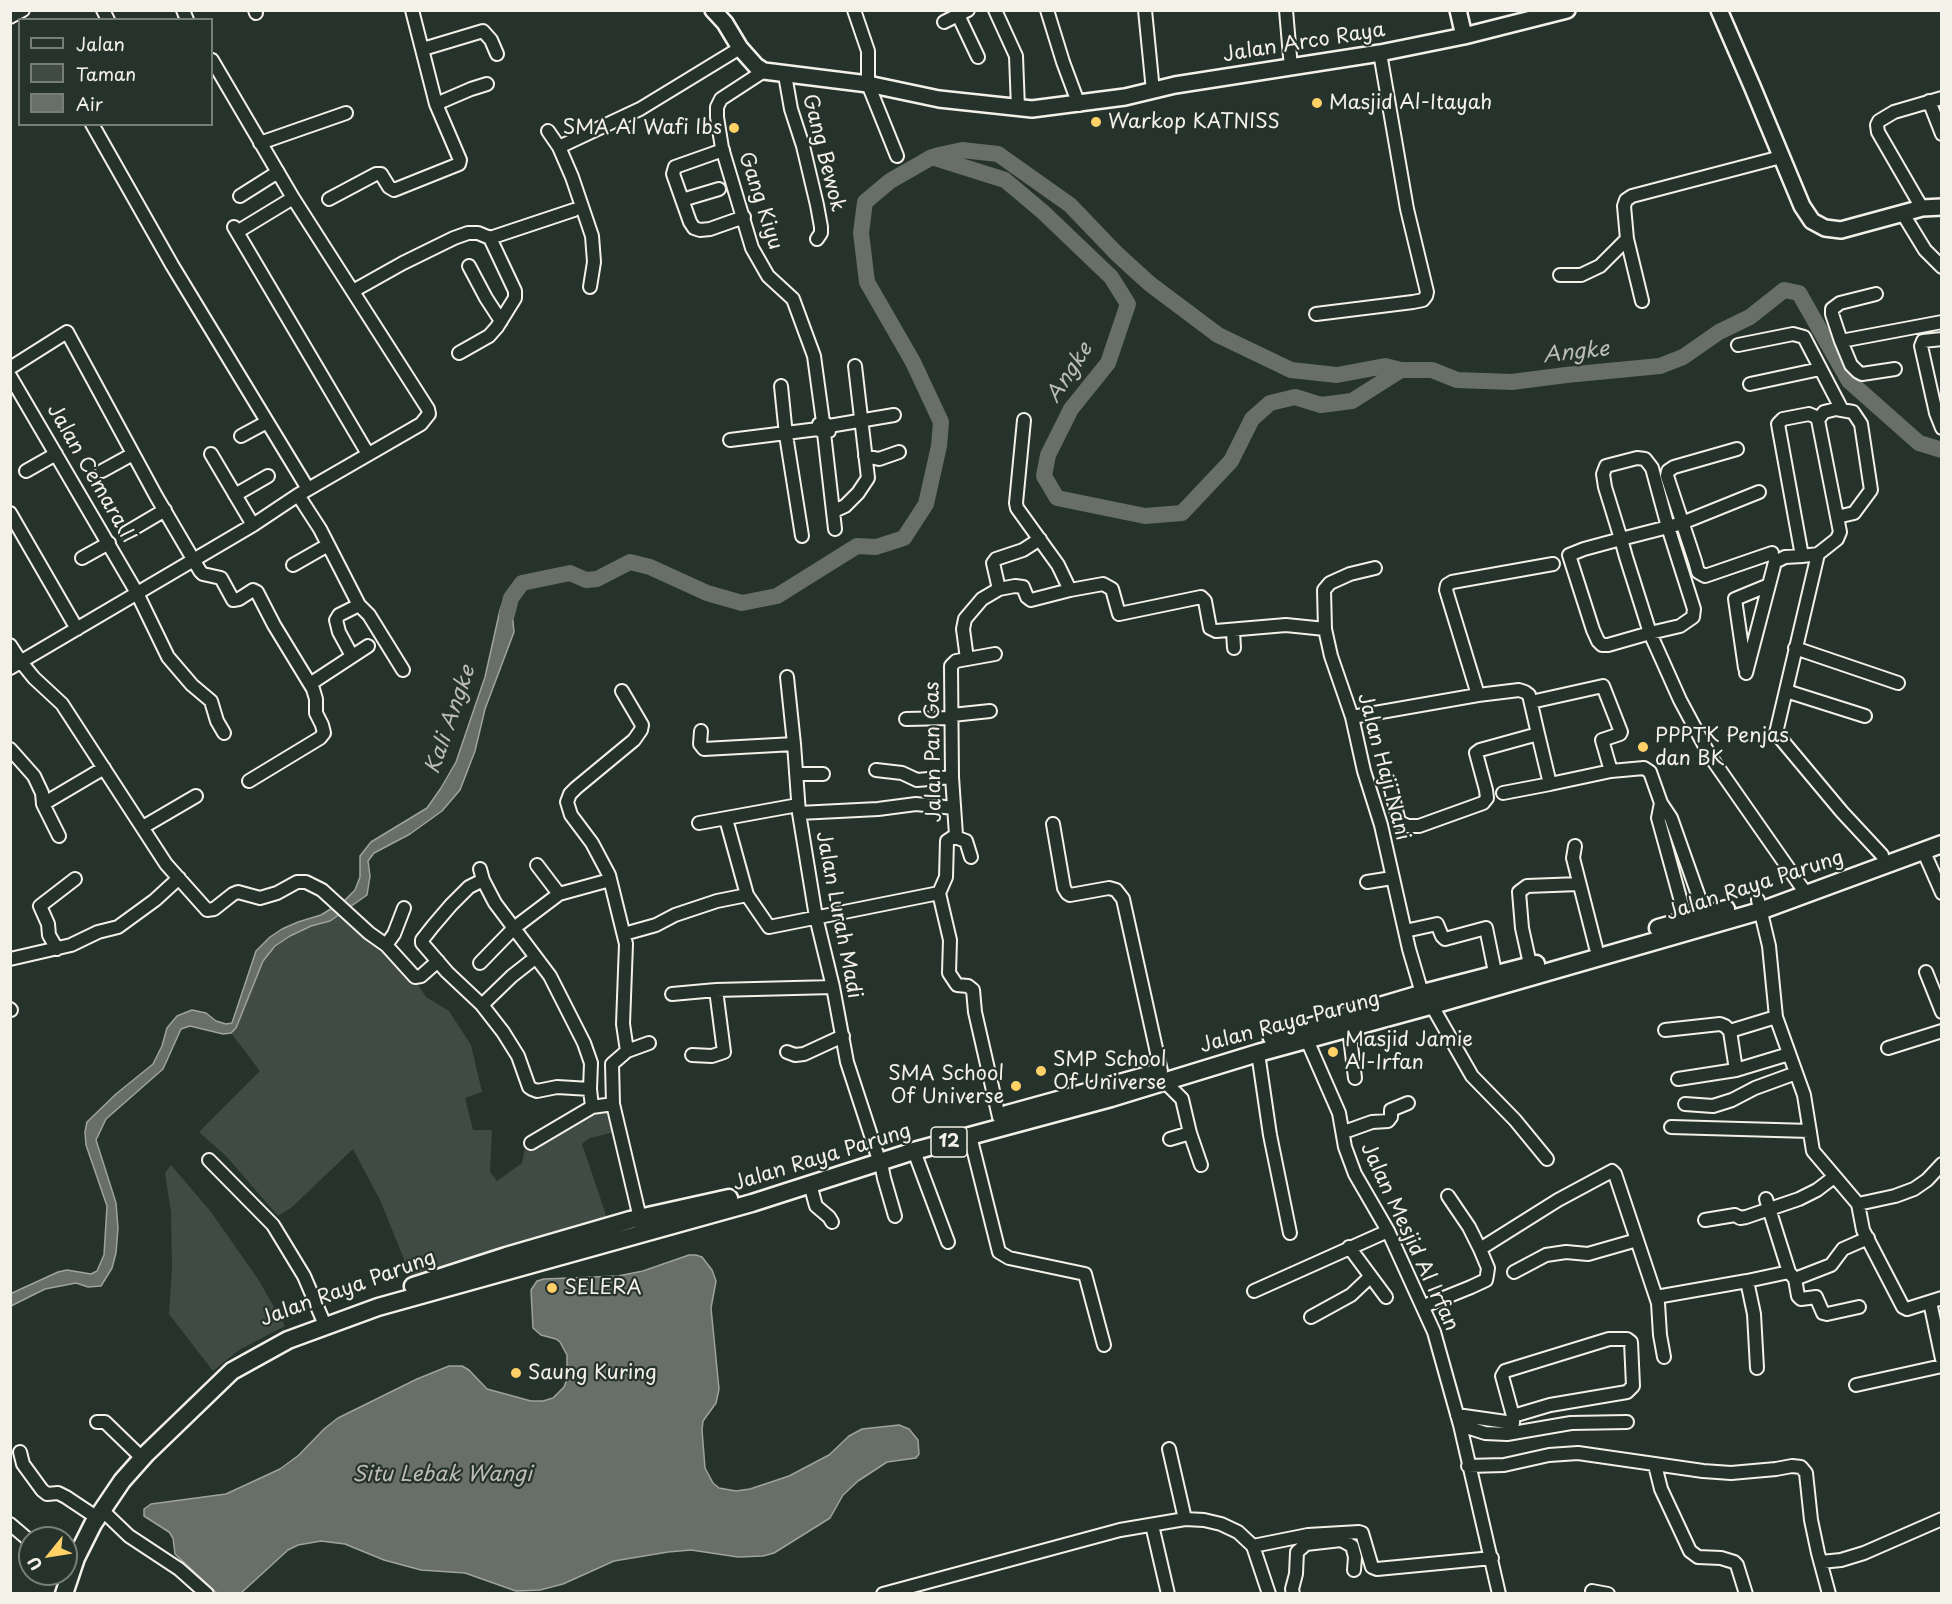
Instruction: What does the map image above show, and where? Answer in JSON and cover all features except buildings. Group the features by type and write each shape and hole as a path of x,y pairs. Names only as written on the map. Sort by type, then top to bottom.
{"highway":[{"name":"Jalan Raya Parung","path":"1803,889 1941,832"},
{"name":"Jalan Raya Parung","path":"64,1593 80,1549 113,1478 196,1392 236,1358 282,1332 379,1297 506,1256 640,1218 810,1184 999,1117 1349,1029 1497,980 1759,905 1941,844"},
{"name":"Jalan Raya Parung","path":"1531,971 1596,948 1687,926"},
{"name":"Jalan Raya Parung","path":"78,1541 96,1512 146,1454 232,1371 288,1340 378,1307 879,1159 1111,1098 1162,1076 1427,1002"}],"main road":[{"path":"714,10 740,48 756,66 764,71"},
{"path":"1458,10 1464,36"},
{"name":"Jalan Arco Raya","path":"764,71 868,84 939,99 1032,110 1079,105 1235,74 1292,68 1380,53 1464,36 1567,10"},
{"path":"1719,10 1802,206 1812,221 1825,228 1841,230 1922,208 1941,207"}],"street":[{"path":"10,17 25,10"},
{"path":"329,199 376,174 381,174 389,187 394,190 459,165 460,160 436,104 412,10"},
{"path":"854,10 868,51 868,84 897,156"},
{"path":"995,10 1016,56 1018,108"},
{"path":"1047,10 1079,105"},
{"path":"1145,10 1153,91"},
{"path":"1286,10 1292,68"},
{"path":"944,22 963,13 978,57"},
{"path":"423,49 483,31 491,39 497,54"},
{"path":"559,147 639,109 740,48"},
{"path":"1316,314 1423,300 1427,292 1407,209 1380,53"},
{"path":"16,665 253,525 303,492 421,424 429,414 354,291 293,198 213,62"},
{"name":"Gang Kiyu","path":"764,71 721,99 717,107 717,117 723,150 752,248 768,276 793,299 814,356 818,372 836,529"},
{"name":"Gang Bewok","path":"784,75 791,109 818,205 821,228 817,238"},
{"path":"436,104 471,88 487,84"},
{"path":"1922,208 1878,132 1877,125 1879,121 1894,112 1935,100 1941,134"},
{"path":"260,143 346,112"},
{"path":"93,126 172,265 267,422 359,605 369,615 403,670"},
{"path":"548,131 559,147 592,236 594,262 590,287"},
{"path":"723,150 675,167 673,174 694,228 710,230 744,218"},
{"path":"1642,301 1627,240 1624,206 1626,200 1632,196 1781,157"},
{"path":"240,195 278,172"},
{"path":"682,200 719,189"},
{"path":"293,198 236,229 368,454"},
{"path":"354,291 454,238 468,233 478,233 490,238 574,210"},
{"path":"1903,214 1925,250 1941,267"},
{"path":"459,353 489,336 512,307 515,298 515,291 490,238"},
{"path":"1560,275 1581,275 1600,266 1627,240"},
{"path":"469,266 501,321"},
{"path":"1876,294 1840,303 1832,309 1832,314 1851,365 1858,372 1862,374 1895,369"},
{"path":"1841,342 1941,322"},
{"path":"10,368 67,332 133,454 203,574 221,578 233,600 239,600 253,590 257,592 310,684 316,699 315,713 324,733 320,738 249,781"},
{"path":"1738,345 1793,334 1801,335 1806,340 1842,410"},
{"path":"1941,339 1923,341 1921,346 1941,428"},
{"path":"855,366 867,478"},
{"path":"1750,384 1820,369"},
{"name":"Jalan Cemara II","path":"10,376 109,543 137,593 168,657 192,685 211,701 217,721 224,733"},
{"path":"782,386 786,435 801,536"},
{"path":"1818,420 1824,412 1842,410 1853,412 1859,420 1872,487 1857,511 1837,518"},
{"path":"730,440 786,435 894,414"},
{"path":"1802,556 1778,424 1783,419 1809,414 1818,420 1840,532 1837,539 1818,555 1776,733 1842,812 1882,855"},
{"path":"1024,420 1016,503 1058,565 1070,590"},
{"path":"241,436 267,422"},
{"path":"1737,449 1674,467 1668,471 1667,476 1698,572 1705,576 1772,553"},
{"path":"865,456 879,459 899,452"},
{"path":"26,471 56,454"},
{"path":"102,471 133,454"},
{"path":"211,454 253,525"},
{"path":"834,511 845,506 858,492 879,459"},
{"path":"1759,492 1682,523 1668,527 1621,539 1575,552 1569,555 1598,641 1602,645 1608,645 1650,633 1680,626 1693,617 1694,609 1668,527 1652,468 1645,459 1606,466 1603,481 1621,539 1650,633 1680,700 1710,756 1803,889"},
{"path":"235,495 268,477"},
{"path":"126,533 165,510"},
{"path":"10,513 77,629"},
{"path":"999,589 993,563 996,559 1023,550 1040,539"},
{"path":"82,558 109,543"},
{"path":"293,565 328,545"},
{"path":"1769,585 1735,599 1746,673 1769,585 1775,562 1785,557 1818,555"},
{"path":"1478,695 1446,590 1447,585 1452,582 1553,564"},
{"name":"Jalan Haji Nani","path":"1375,568 1350,574 1330,583 1324,590 1325,629 1331,656 1352,717 1405,931 1427,1002 1472,1076 1515,1120 1547,1159"},
{"path":"995,654 967,659 963,629 965,619 982,599 999,589 1021,586 1026,597 1031,600 1102,584 1112,589 1119,614 1201,597 1205,601 1210,628 1216,631 1286,625 1325,629"},
{"path":"352,656 339,632 336,620 339,615 359,605"},
{"path":"1233,631 1234,648"},
{"path":"10,645 16,665 62,704 166,864 202,905 210,910 238,892 260,898 277,893 297,882 306,882 318,886 375,938 386,945 415,977 421,976 438,961"},
{"path":"310,684 368,646"},
{"path":"1795,648 1898,683"},
{"name":"Jalan Pan Gas","path":"967,659 951,666 955,837 947,841 946,877 939,893 950,940 949,973 957,985 968,986 973,990 975,1012 999,1117"},
{"name":"Jalan Lurah Madi","path":"787,677 798,809 817,885 816,916 833,987 847,1062 895,1216"},
{"path":"1531,702 1603,686 1621,732 1602,740 1611,771"},
{"path":"1352,717 1478,695 1519,690 1525,692 1531,702 1550,784"},
{"path":"622,691 642,725 641,730 634,740 576,788 567,802 571,815 592,843 610,880 624,934 626,951 623,1033 627,1051"},
{"path":"1786,691 1865,716"},
{"path":"906,719 952,717 990,711"},
{"path":"701,731 700,744 704,749 794,744"},
{"path":"1389,781 1399,822 1408,826 1419,826 1483,803 1487,798 1476,753 1538,734"},
{"path":"10,749 34,776 42,793 43,804 59,836"},
{"path":"1503,793 1611,771 1638,767 1647,770 1661,803 1671,818 1707,920"},
{"path":"43,804 104,768"},
{"path":"876,770 902,773 917,780 952,777"},
{"path":"796,774 823,774"},
{"path":"142,827 196,796"},
{"path":"1661,803 1658,818 1687,926"},
{"path":"699,823 798,809 878,809 916,804 954,808"},
{"path":"726,819 747,895 769,927 939,893"},
{"path":"1053,824 1064,888 1067,893 1070,895 1109,888 1116,890 1123,899 1162,1076 1182,1099 1201,1165"},
{"path":"1663,837 1676,835"},
{"path":"955,837 966,841 971,857"},
{"path":"1575,846 1574,858 1579,884 1596,948"},
{"path":"1923,850 1941,893"},
{"path":"537,865 559,894"},
{"path":"590,1089 556,1087 534,1091 529,1087 522,1064 513,1046 482,1005 447,972 428,951 422,940 481,874 495,903 550,976 589,1054 592,1107"},
{"path":"10,959 57,949 85,940 98,932 118,927 155,900 179,878"},
{"path":"1367,882 1392,878"},
{"path":"57,949 49,934 48,924 40,906 75,879"},
{"path":"480,963 513,928 559,894 610,880"},
{"path":"1531,971 1522,928 1519,892 1527,886 1579,884"},
{"path":"624,934 656,925 675,915 717,901 747,895"},
{"path":"1759,905 1769,946 1776,1017 1804,1095 1814,1151 1858,1204 1863,1230 1903,1307 1907,1309 1936,1300 1941,1359"},
{"path":"386,945 397,928 404,908"},
{"path":"1405,931 1437,924 1445,939 1486,928 1497,980"},
{"path":"482,1005 535,958"},
{"path":"1926,972 1941,1012"},
{"path":"672,994 716,990 833,987"},
{"path":"692,1055 712,1056 724,1052 716,990"},
{"path":"1730,1031 1776,1017"},
{"path":"1665,1030 1720,1024 1730,1031 1736,1070"},
{"path":"1349,1029 1355,1078"},
{"path":"1888,1048 1941,1031"},
{"path":"787,1052 795,1055 804,1054 843,1036"},
{"name":"Jalan Mesjid Al Irfan","path":"1307,1040 1339,1113 1345,1147 1355,1174 1388,1232 1434,1332 1459,1420 1499,1593"},
{"path":"640,1218 613,1104 612,1064 627,1051 649,1043"},
{"path":"1258,1053 1290,1233"},
{"path":"1678,1079 1736,1070 1789,1054"},
{"path":"1685,1104 1713,1106 1796,1073"},
{"path":"1344,1132 1372,1122 1388,1121 1391,1117 1391,1110 1408,1103"},
{"path":"531,1143 592,1107 613,1104"},
{"path":"1671,1127 1810,1131"},
{"path":"1170,1139 1190,1133"},
{"path":"970,1136 999,1252 1009,1258 1085,1274 1104,1345"},
{"path":"914,1151 948,1242"},
{"path":"209,1160 273,1225 304,1276 322,1318"},
{"path":"1858,1204 1895,1196 1914,1189 1927,1180 1941,1164"},
{"path":"1480,1248 1558,1200 1612,1171 1615,1174 1656,1297 1664,1357"},
{"path":"1706,1220 1734,1215 1740,1218 1746,1217 1768,1204 1817,1190 1834,1177"},
{"path":"810,1184 816,1206 832,1222"},
{"path":"1424,1306 1486,1280 1488,1268 1480,1248 1448,1196"},
{"path":"1768,1204 1798,1296 1801,1299 1816,1297 1823,1313 1827,1314 1859,1307"},
{"path":"1254,1291 1349,1247 1388,1232"},
{"path":"1656,1297 1747,1281 1792,1276 1831,1264 1843,1249 1868,1238"},
{"path":"1514,1272 1546,1256 1566,1252 1587,1254 1637,1240"},
{"path":"1349,1247 1386,1297"},
{"path":"1311,1317 1351,1295 1370,1277"},
{"path":"1747,1281 1754,1314 1757,1368"},
{"path":"1459,1420 1485,1433 1511,1424 1550,1404 1630,1391 1633,1386 1631,1342 1620,1338 1609,1339 1505,1371 1502,1376 1511,1424"},
{"path":"1857,1385 1941,1366"},
{"path":"97,1422 102,1420 106,1423 136,1453"},
{"path":"1511,1424 1627,1422"},
{"path":"1169,1449 1185,1519"},
{"path":"20,1452 23,1464 42,1491 47,1494 58,1493 96,1512 179,1569 207,1593"},
{"path":"1468,1466 1504,1465 1549,1455 1578,1453 1731,1473 1801,1467 1806,1473 1811,1520 1829,1593"},
{"path":"1656,1465 1660,1489 1690,1551 1698,1557 1721,1558 1734,1562 1746,1593"},
{"path":"883,1593 905,1590 1120,1530 1185,1519 1221,1524 1238,1532 1252,1546 1269,1593"},
{"path":"1821,1562 1841,1560 1864,1553 1940,1522"},
{"path":"1152,1525 1168,1593"},
{"path":"1252,1546 1308,1535 1359,1532 1362,1533 1374,1569 1492,1558"},
{"path":"1293,1593 1297,1552 1306,1544 1341,1540 1352,1546 1355,1557 1354,1570"},
{"path":"1592,1592 1608,1593"}],"green space":[{"path":"343,913 412,975 426,997 449,1011 471,1045 482,1092 465,1098 473,1130 492,1130 490,1172 497,1181 522,1163 527,1137 570,1112 587,1107 608,1106 614,1132 590,1138 582,1144 608,1221 490,1251 411,1276 380,1200 353,1149 291,1208 278,1216 226,1156 199,1132 260,1071 231,1033 236,1028 263,961 275,946 290,936 311,926 330,921"},
{"path":"171,1165 211,1212 258,1279 285,1326 239,1350 213,1371 169,1314 172,1267 171,1212 165,1173"}],"water":[{"path":"507,592 518,597 512,612 514,632 485,709 475,751 460,790 442,811 410,834 374,853 368,861 370,876 367,895 330,921 311,926 275,946 263,961 236,1028 231,1033 223,1034 190,1026 181,1029 163,1069 106,1119 96,1140 116,1203 118,1228 112,1268 101,1286 88,1287 76,1283 45,1289 11,1306 10,1294 58,1272 67,1270 91,1274 97,1271 104,1255 107,1206 86,1145 87,1122 116,1094 153,1064 162,1046 167,1028 177,1016 192,1010 206,1013 216,1021 232,1023 256,951 282,929 321,915 345,900 355,890 360,877 360,856 371,842 427,808 441,788 456,762 485,677 500,610"},
{"name":"Situ Lebak Wangi","path":"689,1255 702,1257 712,1270 716,1281 711,1308 719,1389 716,1403 703,1421 702,1430 705,1468 713,1483 719,1488 736,1491 750,1489 789,1476 829,1455 849,1436 862,1429 899,1425 909,1429 918,1440 919,1454 916,1458 887,1462 858,1481 843,1495 830,1518 774,1553 738,1557 691,1550 668,1552 614,1561 563,1584 540,1590 516,1591 465,1573 421,1570 384,1560 345,1544 321,1541 298,1545 288,1550 241,1593 217,1593 175,1554 173,1538 169,1532 144,1516 144,1509 151,1504 226,1494 280,1469 299,1455 338,1418 417,1379 449,1366 462,1366 469,1370 487,1389 531,1401 553,1398 564,1387 567,1379 567,1355 560,1342 541,1335 533,1328 531,1290 537,1281 618,1276 643,1271"}],"waterway":[{"path":"935,156 962,150 998,154 1070,205 1117,254 1150,284 1218,335 1291,370 1337,375 1385,366 1401,370"},
{"name":"Angke","path":"507,614 511,598 522,583 570,573 586,580 597,579 630,562 650,567 707,593 742,603 777,596 857,546 876,547 904,538 926,504 939,446 941,422 913,362 867,282 861,233 865,202 890,181 932,157 1005,180 1043,212 1111,277 1128,304 1108,363 1071,409 1048,455 1044,476 1057,498 1145,516 1182,513 1231,461 1252,419 1270,403 1295,397 1321,405 1352,401 1401,370 1432,370 1457,380 1512,382 1660,366 1683,357 1719,332 1750,317 1784,290 1799,293 1849,381 1919,443 1942,450"}],"place":[{"name":"Masjid Al-Itayah","path":"1317,103"},
{"name":"Warkop KATNISS","path":"1096,122"},
{"name":"SMA Al Wafi Ibs","path":"734,128"},
{"name":"PPPTK Penjas dan BK","path":"1643,747"},
{"name":"Masjid Jamie Al-Irfan","path":"1333,1052"},
{"name":"SMP School Of Universe","path":"1041,1071"},
{"name":"SMA School Of Universe","path":"1016,1086"},
{"name":"SELERA","path":"552,1288"},
{"name":"Saung Kuring","path":"516,1373"}],"water label":[{"name":"Kali Angke","path":"451,720"}]}
